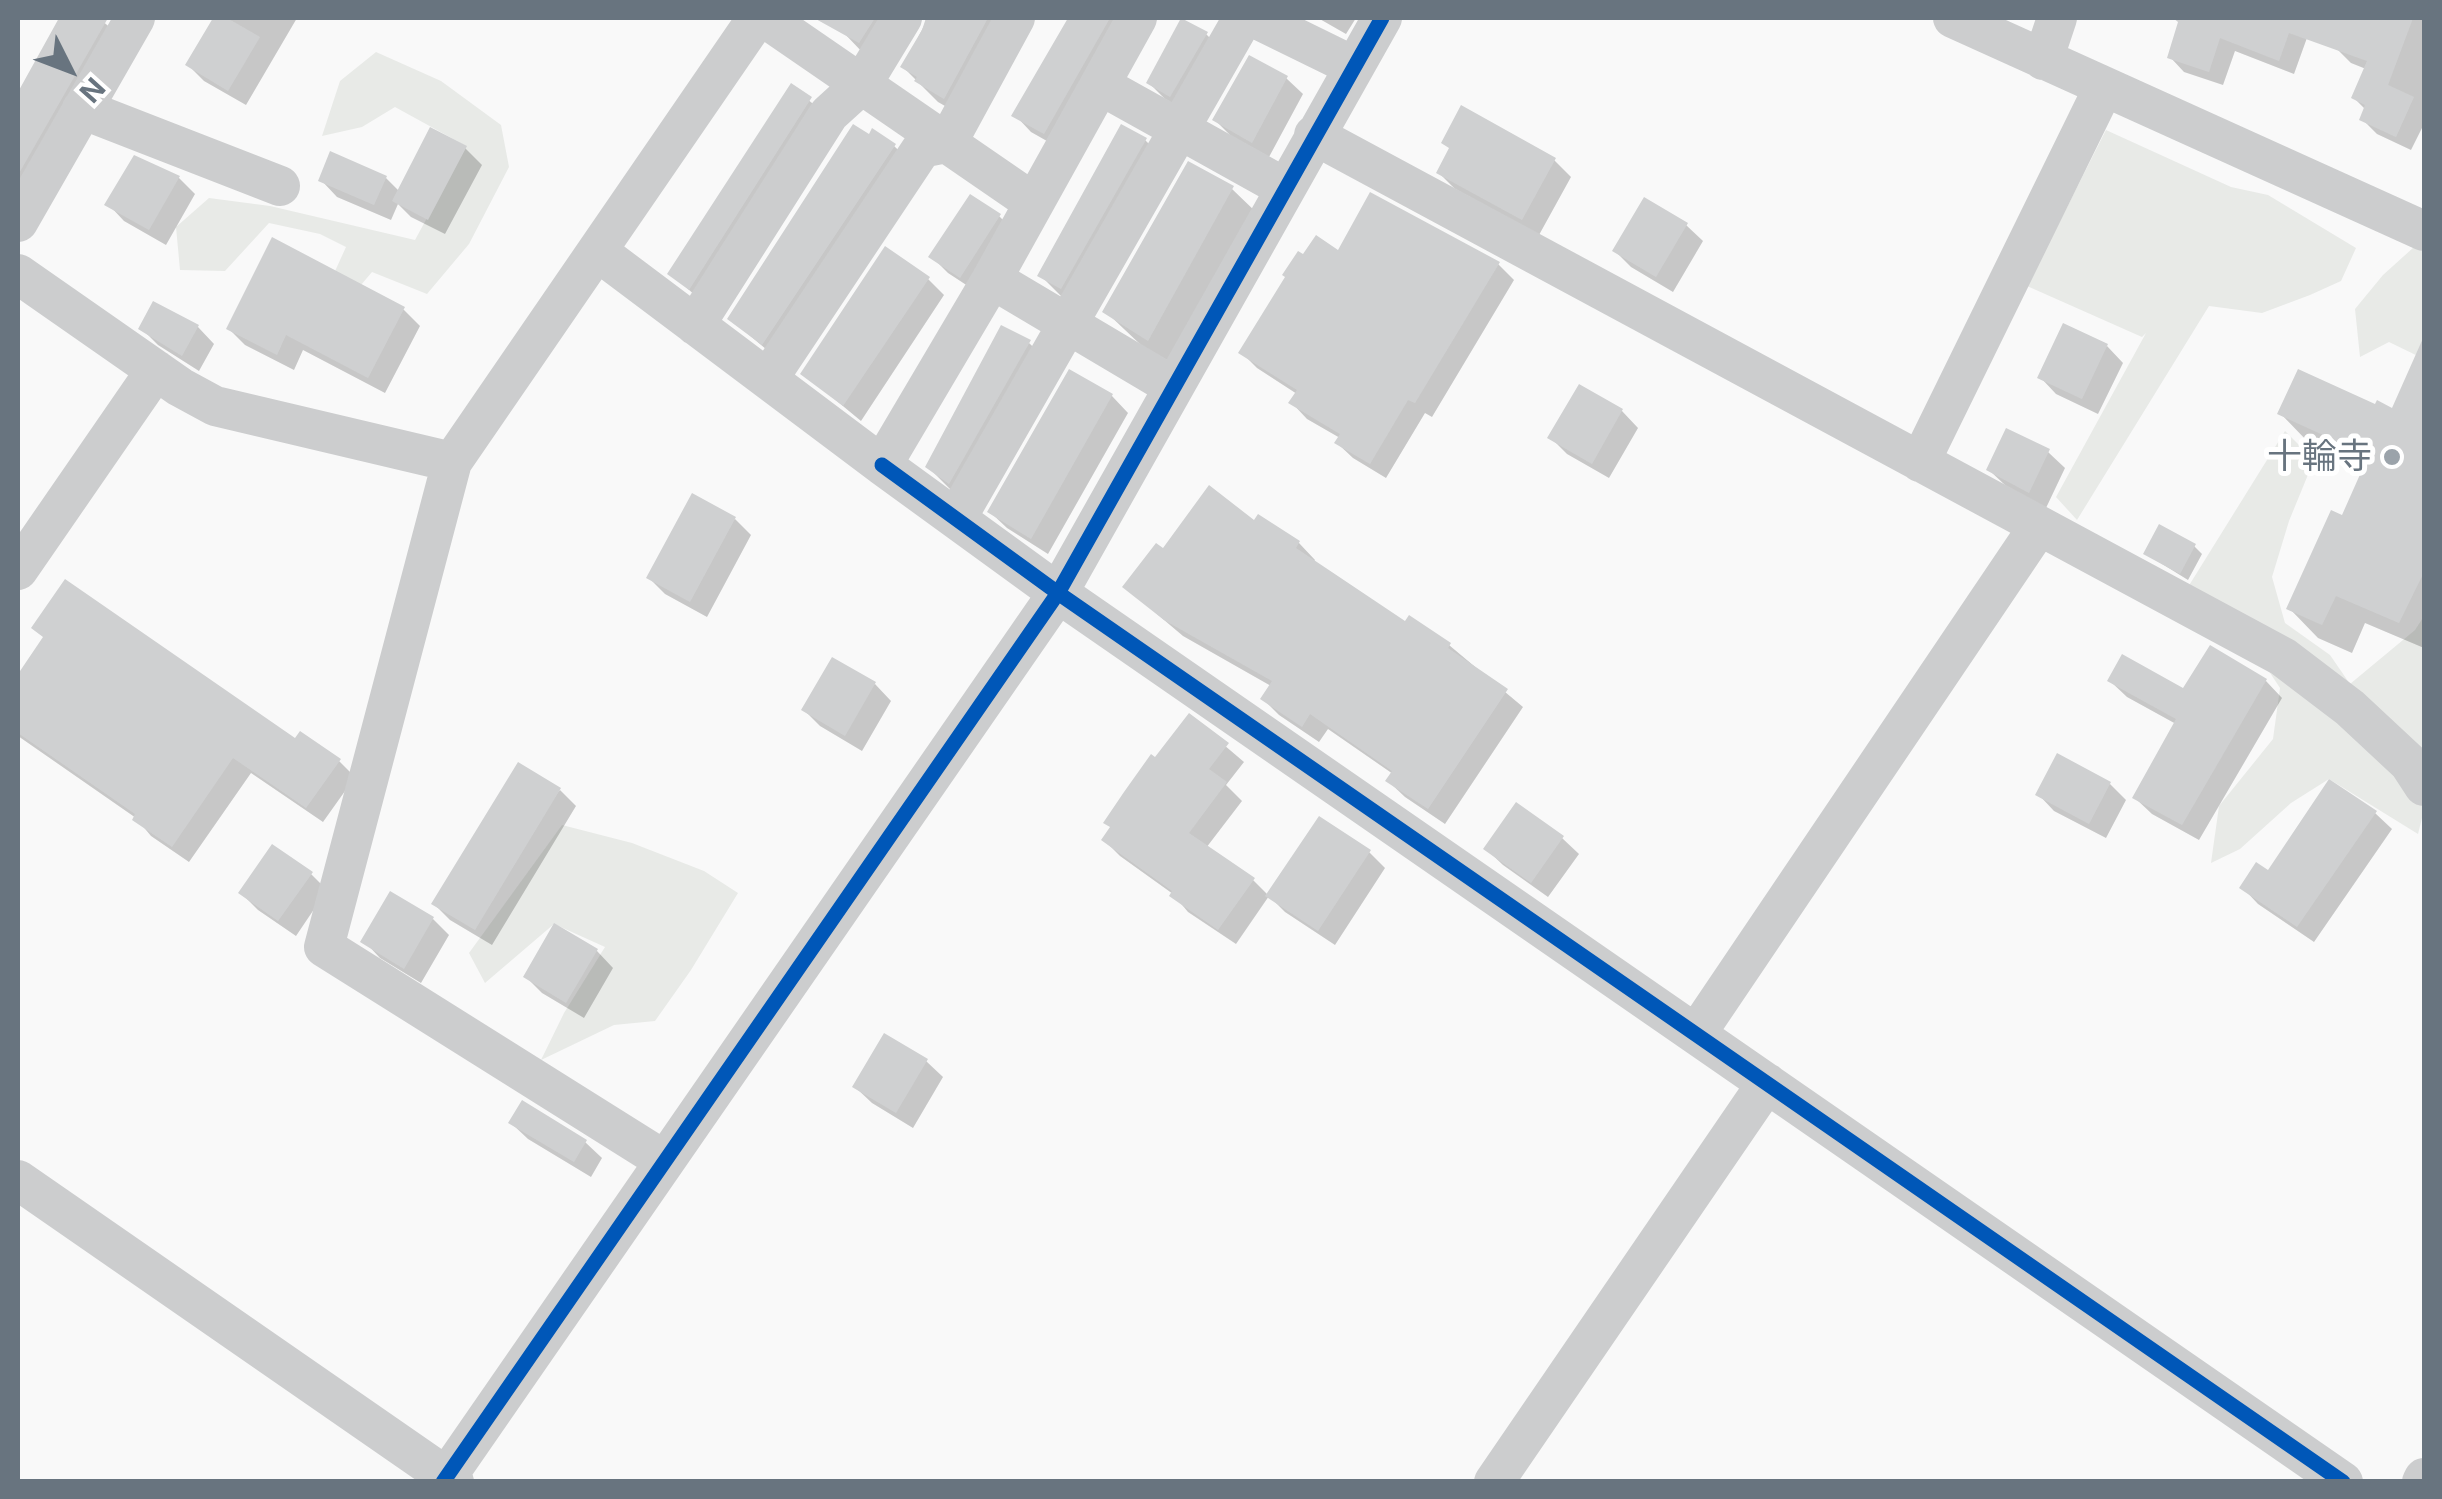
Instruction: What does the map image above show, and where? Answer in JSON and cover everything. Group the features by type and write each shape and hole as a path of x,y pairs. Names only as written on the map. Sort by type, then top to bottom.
{"street":[{"path":"18,222 135,18"},
{"path":"665,1162 324,947 452,462 757,18"},
{"path":"765,18 1034,203"},
{"path":"695,325 828,114 862,84 902,18"},
{"path":"768,379 922,148 947,142 1015,18"},
{"path":"882,464 992,279 1137,18"},
{"path":"956,518 1243,18"},
{"path":"1255,18 1353,66"},
{"path":"18,1180 448,1480 1058,593 1382,18"},
{"path":"1953,18 2424,231"},
{"path":"2043,60 2058,18"},
{"path":"1100,85 1284,188"},
{"path":"1920,462 2104,88"},
{"path":"82,109 280,186"},
{"path":"1314,135 2282,658 2350,708 2409,763 2424,786"},
{"path":"597,251 1058,593 2343,1482"},
{"path":"18,274 215,406 452,462"},
{"path":"992,279 1174,387"},
{"path":"18,570 156,370"},
{"path":"1696,1034 2039,526"},
{"path":"1494,1482 1767,1083"}],"shaded area":[{"path":"376,52 441,81 501,125 509,167 469,244 427,294 372,272 327,325 311,324 346,247 320,234 269,223 225,271 180,270 176,227 209,198 270,206 415,240 466,146 395,107 362,127 322,136 340,81"},
{"path":"2106,130 2231,187 2268,195 2356,248 2341,281 2310,295 2262,313 2209,306 2077,520 2056,497 2146,333 2142,337 2027,286"},
{"path":"2414,247 2424,252 2424,359 2389,342 2360,357 2355,309 2383,275"},
{"path":"2285,431 2314,460 2272,577 2285,623 2330,655 2350,684 2415,630 2424,616 2424,810 2418,834 2329,779 2291,803 2240,849 2211,863 2219,806 2273,739 2280,688 2247,638 2170,616"},
{"path":"562,825 632,843 704,871 738,893 655,1021 614,1025 541,1060 564,1013 605,947 554,924 485,983 469,953"}],"building":[{"path":"59,18 108,18 18,175 18,92"},
{"path":"213,18 227,18 260,37 228,91 185,65"},
{"path":"814,18 875,18 859,43"},
{"path":"926,18 988,18 944,99 914,81 917,77 900,67"},
{"path":"1068,18 1110,18 1044,134 1011,116"},
{"path":"1181,18 1208,32 1170,97 1146,83"},
{"path":"2173,18 2413,18 2388,85 2414,97 2396,137 2359,120 2365,105 2351,98 2367,61 2289,33 2279,61 2220,38 2209,72 2167,58 2178,22"},
{"path":"1249,55 1288,76 1252,143 1212,120"},
{"path":"791,83 812,97 689,290 667,274"},
{"path":"1461,105 1556,158 1522,220 1436,173 1449,148 1441,143"},
{"path":"853,124 869,134 872,128 896,144 762,345 727,319"},
{"path":"1121,124 1147,138 1061,289 1037,276"},
{"path":"430,127 467,146 428,220 392,201"},
{"path":"330,151 387,176 374,205 318,181"},
{"path":"134,155 180,176 149,230 104,205"},
{"path":"1188,161 1234,186 1148,341 1102,312"},
{"path":"1370,192 1500,262 1415,403 1408,400 1370,464 1334,443 1340,434 1288,403 1297,390 1238,353 1298,251 1303,254 1316,235 1338,250"},
{"path":"970,194 1001,214 960,278 928,257"},
{"path":"1644,197 1688,223 1656,277 1612,251"},
{"path":"272,237 405,307 368,378 286,335 277,355 226,329"},
{"path":"885,246 930,277 843,406 800,374"},
{"path":"153,301 199,325 182,356 138,329"},
{"path":"2063,323 2108,344 2082,399 2037,378"},
{"path":"1001,325 1031,340 949,484 925,467"},
{"path":"2424,336 2424,572 2399,623 2336,596 2322,625 2286,609 2331,510 2342,515 2366,461 2352,454 2354,449 2277,414 2298,369 2392,408"},
{"path":"1069,369 1113,394 1031,539 987,512"},
{"path":"1579,384 1623,409 1592,464 1547,438"},
{"path":"2006,428 2050,449 2029,493 1986,470"},
{"path":"1209,485 1254,520 1258,514 1300,541 1296,548 1405,621 1409,615 1451,643 1448,648 1508,689 1428,809 1385,781 1392,771 1310,714 1302,727 1260,699 1272,681 1164,620 1122,587 1156,543 1163,548"},
{"path":"692,493 736,517 690,602 646,578"},
{"path":"2159,524 2196,544 2180,574 2143,554"},
{"path":"65,579 295,738 300,731 341,759 306,808 233,758 172,847 132,820 135,814 18,733 18,674 43,637 31,628"},
{"path":"2210,645 2267,679 2182,825 2132,798 2176,719 2107,681 2122,654 2183,688"},
{"path":"832,657 876,682 845,736 801,710"},
{"path":"1189,713 1229,743 1209,769 1227,782 1189,833 1255,878 1218,930 1101,840 1110,827 1103,823 1124,792 1151,754 1155,757"},
{"path":"2057,753 2111,782 2089,824 2035,795"},
{"path":"518,762 561,788 475,930 431,904"},
{"path":"2329,779 2377,811 2297,927 2239,888 2256,862 2268,870"},
{"path":"1516,802 1564,836 1531,883 1483,849"},
{"path":"1319,816 1371,850 1318,931 1265,896"},
{"path":"272,844 313,872 278,921 238,893"},
{"path":"390,891 434,917 404,969 360,942"},
{"path":"554,923 598,949 566,1003 523,977"},
{"path":"884,1033 928,1059 896,1113 852,1087"},
{"path":"522,1100 587,1140 574,1162 508,1123"}],"cycle path":[{"path":"443,1482 1058,593 1382,18"},
{"path":"882,465 1058,593 2343,1482"}],"place":[{"name":"十輪寺","path":"2392,457"}]}
